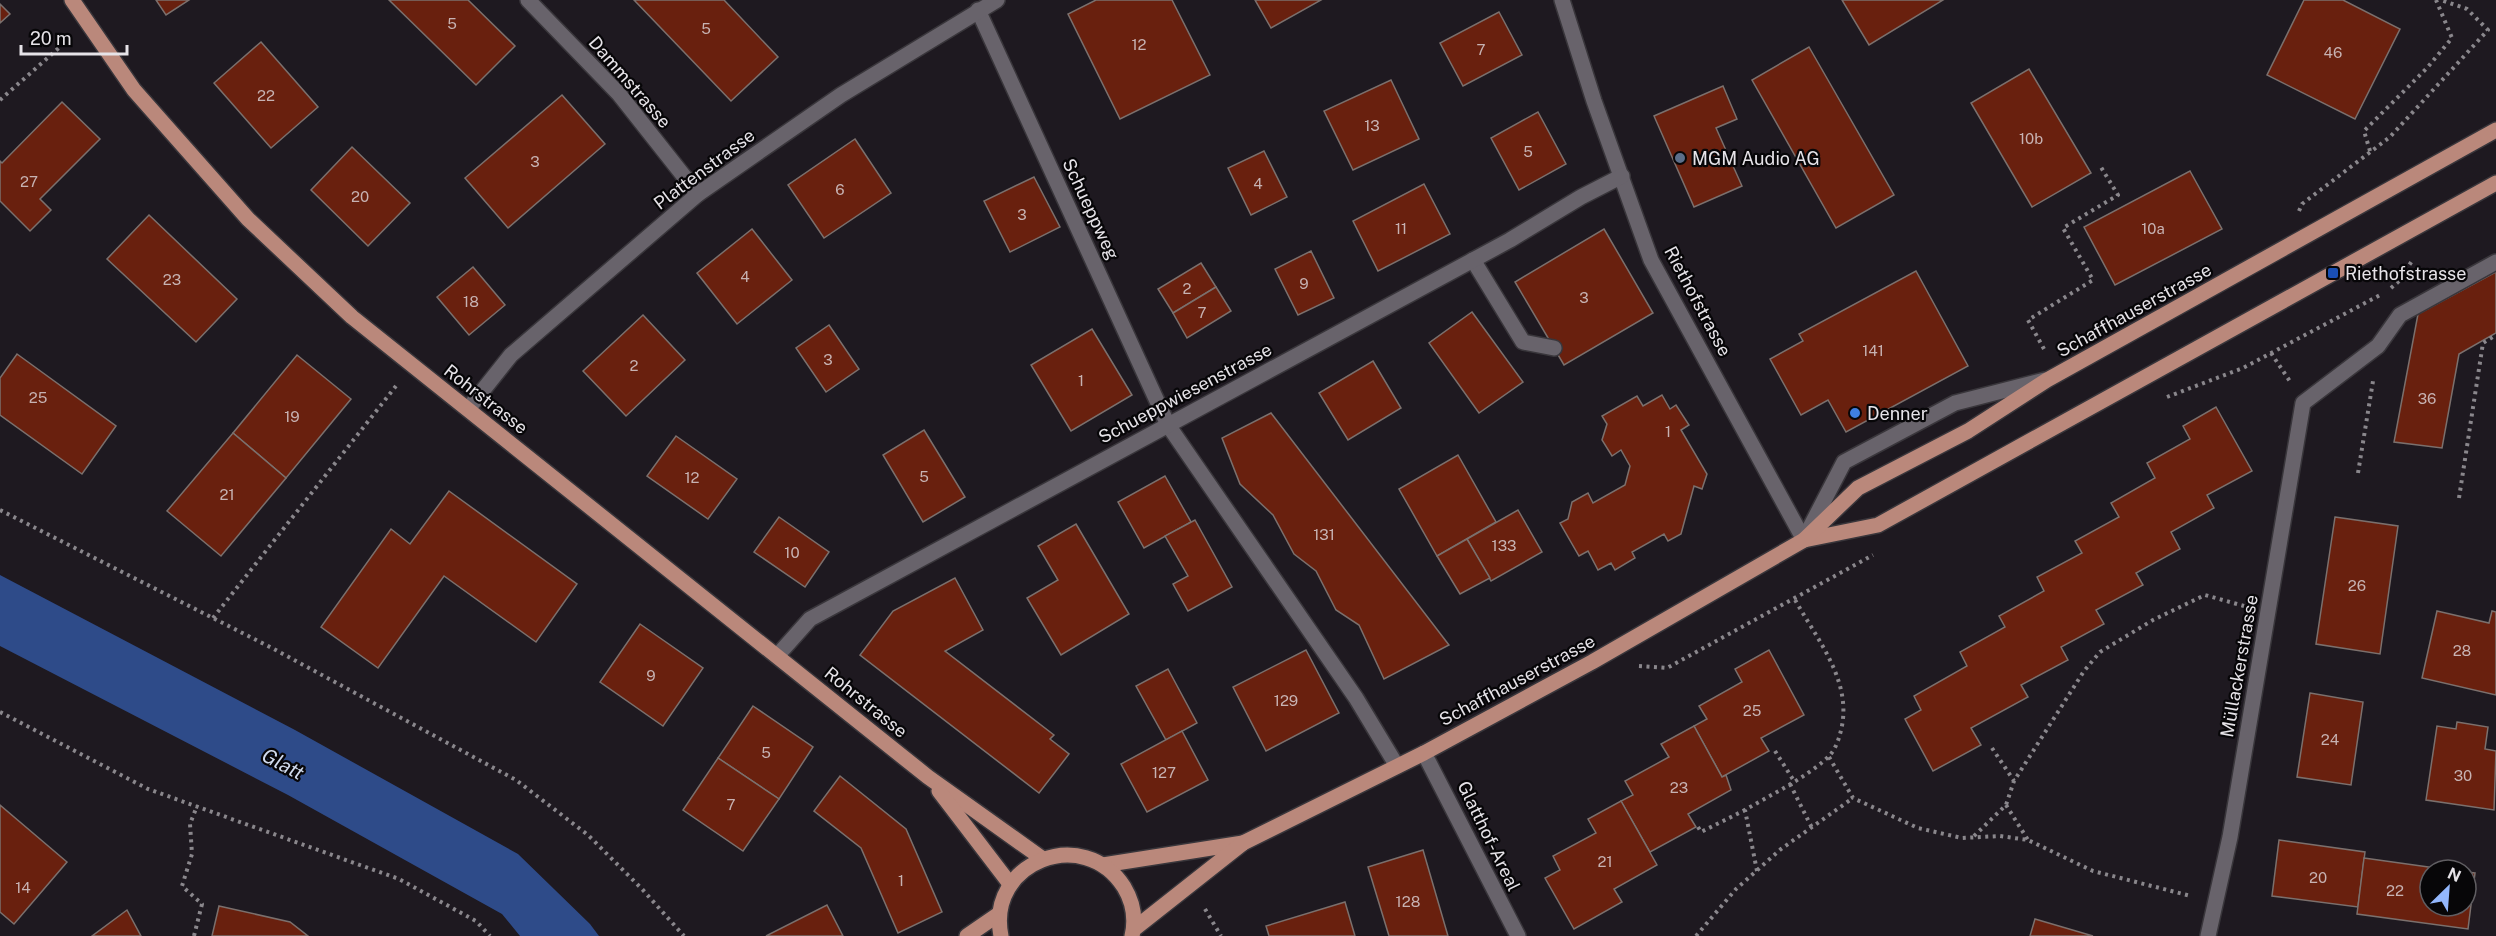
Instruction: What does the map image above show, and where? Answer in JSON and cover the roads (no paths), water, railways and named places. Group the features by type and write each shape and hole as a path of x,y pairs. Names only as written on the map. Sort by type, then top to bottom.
{"main road":[{"name":"Rohrstrasse","path":"72,0 134,90 248,219 352,317 928,777 1043,859"},
{"name":"Schaffhauserstrasse","path":"1133,933 1242,843 1424,753 1592,662 1804,540 1858,488 1968,431 2047,380 2496,130"},
{"name":"Schaffhauserstrasse","path":"1804,540 1878,525 2496,183"},
{"name":"Rohrstrasse","path":"928,777 1010,884"},
{"name":"Schaffhauserstrasse","path":"1104,865 1242,843"},
{"name":"Schaffhauserstrasse","path":"1001,936 999,914 1010,884 1025,869 1043,859 1064,855 1084,857 1104,865 1118,878 1133,911 1133,933"},
{"path":"967,936 999,914"}],"street":[{"name":"Dammstrasse","path":"528,0 619,94 698,194"},
{"name":"Plattenstrasse","path":"468,409 512,355 698,194 841,94 997,0"},
{"name":"Riethofstrasse","path":"1562,0 1594,101 1656,270 1804,540"},
{"name":"Schueppweg","path":"978,10 1168,425 1356,698 1397,766"},
{"name":"Schueppwiesenstrasse","path":"777,656 810,619 1473,260 1581,197 1622,176"},
{"path":"1473,260 1523,342 1554,348"},
{"name":"Müllackerstrasse","path":"2208,936 2217,902 2303,402 2378,346 2400,315 2496,262"},
{"path":"1804,540 1844,462 1955,403 2047,380"},
{"name":"Glatthof-Areal","path":"1424,753 1518,936"}],"water":[{"name":"Glatt","path":"0,575 295,730 518,854 590,924 599,936 520,936 502,914 288,795 0,646"}],"place":[{"name":"MGM Audio AG","path":"1680,158"},
{"name":"Riethofstrasse","path":"2333,273"},
{"name":"Denner","path":"1855,413"}]}
